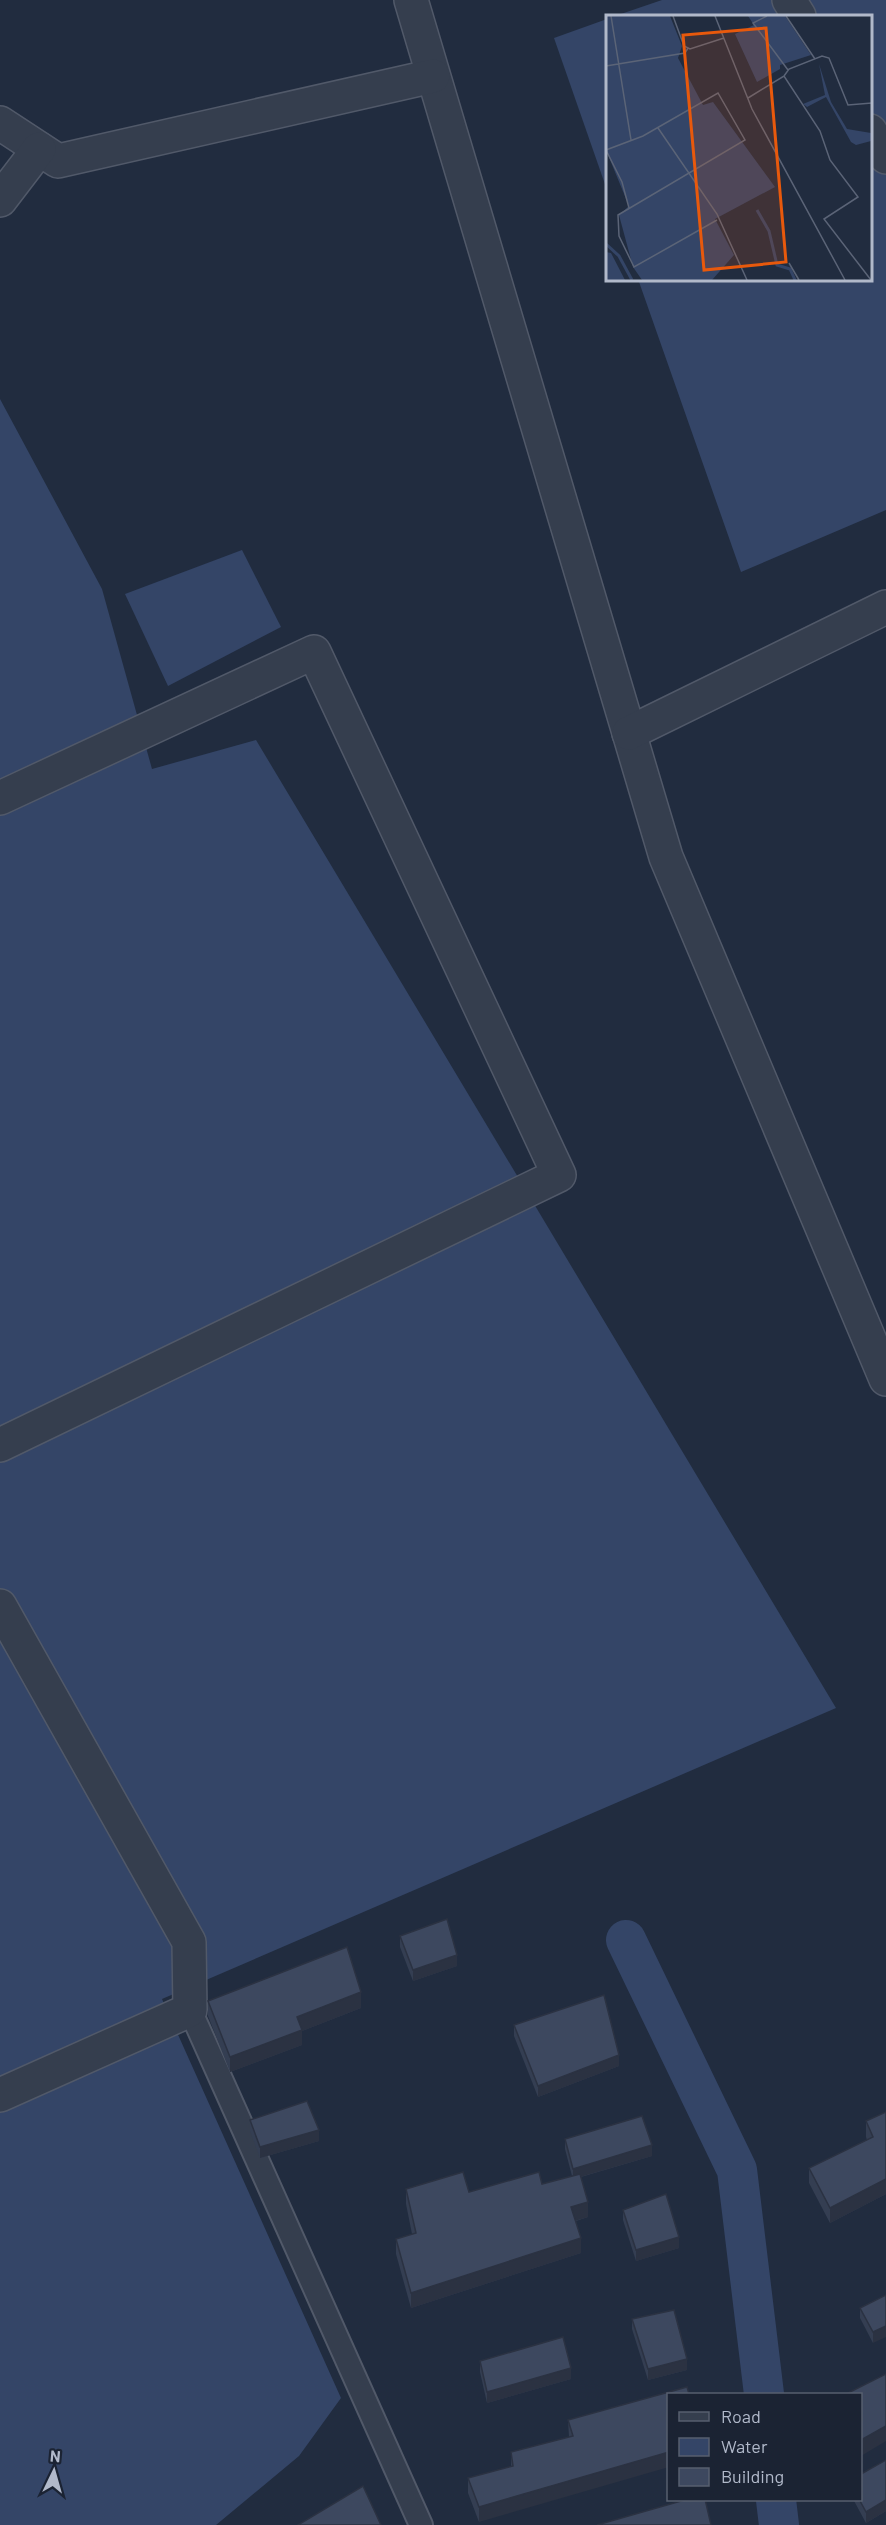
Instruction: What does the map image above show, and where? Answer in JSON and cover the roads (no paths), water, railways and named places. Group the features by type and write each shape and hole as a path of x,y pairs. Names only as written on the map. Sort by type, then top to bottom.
{"street":[{"path":"411,0 666,857 886,1379"},
{"path":"789,0 798,15"},
{"path":"0,123 58,161 433,76"},
{"path":"871,132 886,157"},
{"path":"0,200 39,149"},
{"path":"629,733 886,607"},
{"path":"0,798 314,652 559,1175 0,1445"},
{"path":"0,1606 189,1942 190,2010 0,2095"}],"lane":[{"path":"190,2010 421,2525"}],"water":[{"path":"662,0 886,0 886,510 741,572 638,280 871,280 871,15 618,15"},
{"path":"606,19 606,187 554,38"},
{"path":"0,399 102,589 152,769 256,740 836,1708 162,1999 341,2398 299,2456 216,2525 0,2525"},
{"path":"242,550 281,627 168,686 125,594"}],"waterway":[{"path":"626,1940 737,2170 764,2393"},
{"path":"776,2501 779,2525"}]}
